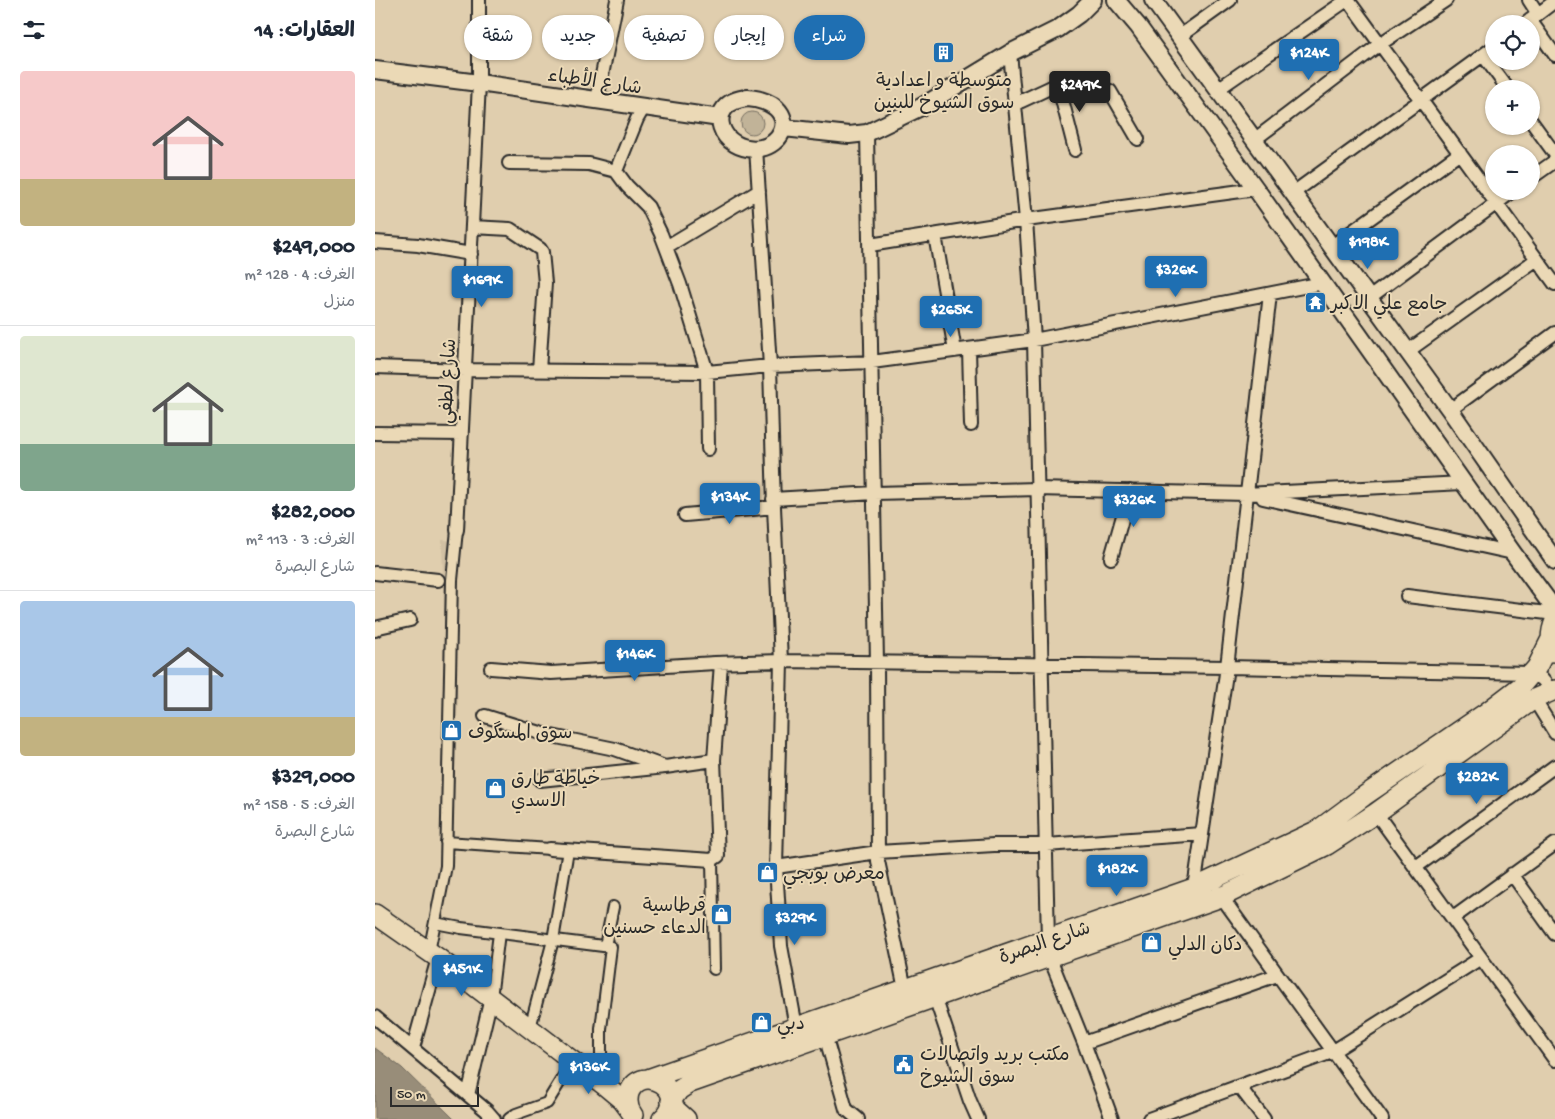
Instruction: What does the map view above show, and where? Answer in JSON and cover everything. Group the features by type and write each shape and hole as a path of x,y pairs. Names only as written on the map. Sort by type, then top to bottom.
{"main road":[{"name":"شارع البصرة","path":"662,1119 670,1110 671,1101 679,1090 690,1083 935,997 1194,888 1318,830 1364,796 1487,712 1521,686 1541,660 1553,650 1552,627 1555,621"},
{"name":"شارع البصرة","path":"645,1080 905,989 1049,949 1221,897 1327,845 1534,699 1553,690"},
{"path":"375,914 434,955 609,1088 634,1115"},
{"path":"567,1057 622,1080 655,1080 666,1086 676,1110 686,1119"},
{"path":"634,1115 629,1106 629,1095 634,1086 645,1080"}],"street":[{"name":"شارع لطفي","path":"457,530 479,83 479,0"},
{"path":"597,100 617,0"},
{"path":"783,128 849,135 867,133 921,108 1010,53 1058,29 1079,14 1093,0"},
{"path":"1116,0 1138,26 1256,188 1513,554 1555,610"},
{"path":"1153,0 1408,351 1555,561"},
{"path":"1180,36 1230,0"},
{"path":"1218,90 1348,0 1555,284"},
{"path":"1254,140 1380,44 1446,0"},
{"path":"1529,0 1531,15"},
{"path":"1536,15 1555,1"},
{"path":"1540,32 1555,55"},
{"path":"1010,53 1026,220 1033,340 1049,949 1113,1119"},
{"path":"1293,193 1483,55 1501,80"},
{"name":"شارع الأطباء","path":"375,70 720,118"},
{"path":"1015,104 1057,84 1110,91 1138,139"},
{"path":"1057,84 1075,150"},
{"path":"744,98 756,99 767,102 776,108 782,118 783,128 779,138 763,148 740,146 730,141 721,129 720,118 730,103 744,98"},
{"path":"616,171 643,107"},
{"path":"867,133 875,493 878,861 905,989"},
{"path":"1540,133 1555,154"},
{"path":"756,148 770,366 773,503 781,661 776,867 781,946 796,1027"},
{"path":"375,367 465,370 707,372 770,366 872,362 1033,340 1270,294 1319,278 1335,251 1460,153"},
{"path":"1540,172 1555,161"},
{"path":"509,163 589,164 616,171 627,186 647,206 661,234 680,284 707,372 708,449"},
{"path":"870,245 1026,220 1256,188"},
{"path":"666,247 759,191"},
{"path":"1369,298 1502,200"},
{"path":"472,227 510,228 542,252 545,283 539,370"},
{"path":"935,235 955,351"},
{"path":"375,242 418,245 471,254"},
{"path":"1408,351 1537,259"},
{"path":"1194,888 1227,667 1270,294"},
{"path":"1450,410 1555,334"},
{"path":"969,349 971,425"},
{"path":"375,433 462,434"},
{"path":"685,515 773,503 875,493 1037,489 1246,494 1463,483"},
{"path":"1111,558 1130,491"},
{"path":"1246,494 1513,554"},
{"path":"413,1048 434,955 435,923 446,866 452,580 457,530"},
{"path":"375,572 438,580"},
{"path":"1407,596 1555,614"},
{"path":"375,630 379,626 410,620"},
{"path":"491,668 551,673 781,661 1532,673 1542,679 1553,690"},
{"path":"446,842 712,860 718,856 714,760 721,663"},
{"path":"1534,699 1555,733"},
{"path":"485,716 547,735 615,749 665,767"},
{"path":"540,780 714,760"},
{"path":"1415,867 1555,766"},
{"path":"1376,812 1555,1060"},
{"path":"776,867 878,852 994,845 1046,845 1202,834"},
{"path":"1453,918 1555,844"},
{"path":"530,1028 553,940 568,850"},
{"path":"712,860 713,970"},
{"path":"1513,874 1555,934"},
{"path":"1211,880 1221,897 1382,1119"},
{"path":"605,946 613,907"},
{"path":"435,923 611,947 601,1029 601,1072"},
{"path":"468,1095 491,998 499,933"},
{"path":"1150,1119 1332,1052 1481,958"},
{"path":"1084,1043 1277,975"},
{"path":"935,997 969,1101 978,1119"},
{"path":"375,1017 487,1111 494,1119"},
{"path":"825,1035 846,1109 858,1119"},
{"path":"509,1119 516,1114 547,1103 566,1072 567,1057"},
{"path":"1239,1086 1264,1119"}],"shaded area":[{"path":"752,112 760,115 763,123 760,131 752,134 744,131 741,123 744,115"},
{"name":"سوق المسگوف","path":"442,540 460,541 456,564 458,701 443,940 431,938 444,837 445,655"},
{"path":"375,1048 402,1068 454,1119 375,1119"}],"place":[{"name":"متوسطة و اعدادية سوق الشيوخ للبنين","path":"944,53"},
{"name":"جامع علي الاكبر","path":"1315,302"},
{"name":"سوق المسگوف","path":"452,731"},
{"name":"خياطة طارق الاسدي","path":"495,788"},
{"name":"معرض بوبجي","path":"767,872"},
{"name":"قرطاسية الدعاء حسنين","path":"722,915"},
{"name":"دكان الدلي","path":"1152,943"},
{"name":"دبي","path":"761,1022"},
{"name":"مكتب بريد واتصالات سوق الشيوخ","path":"904,1064"}]}
